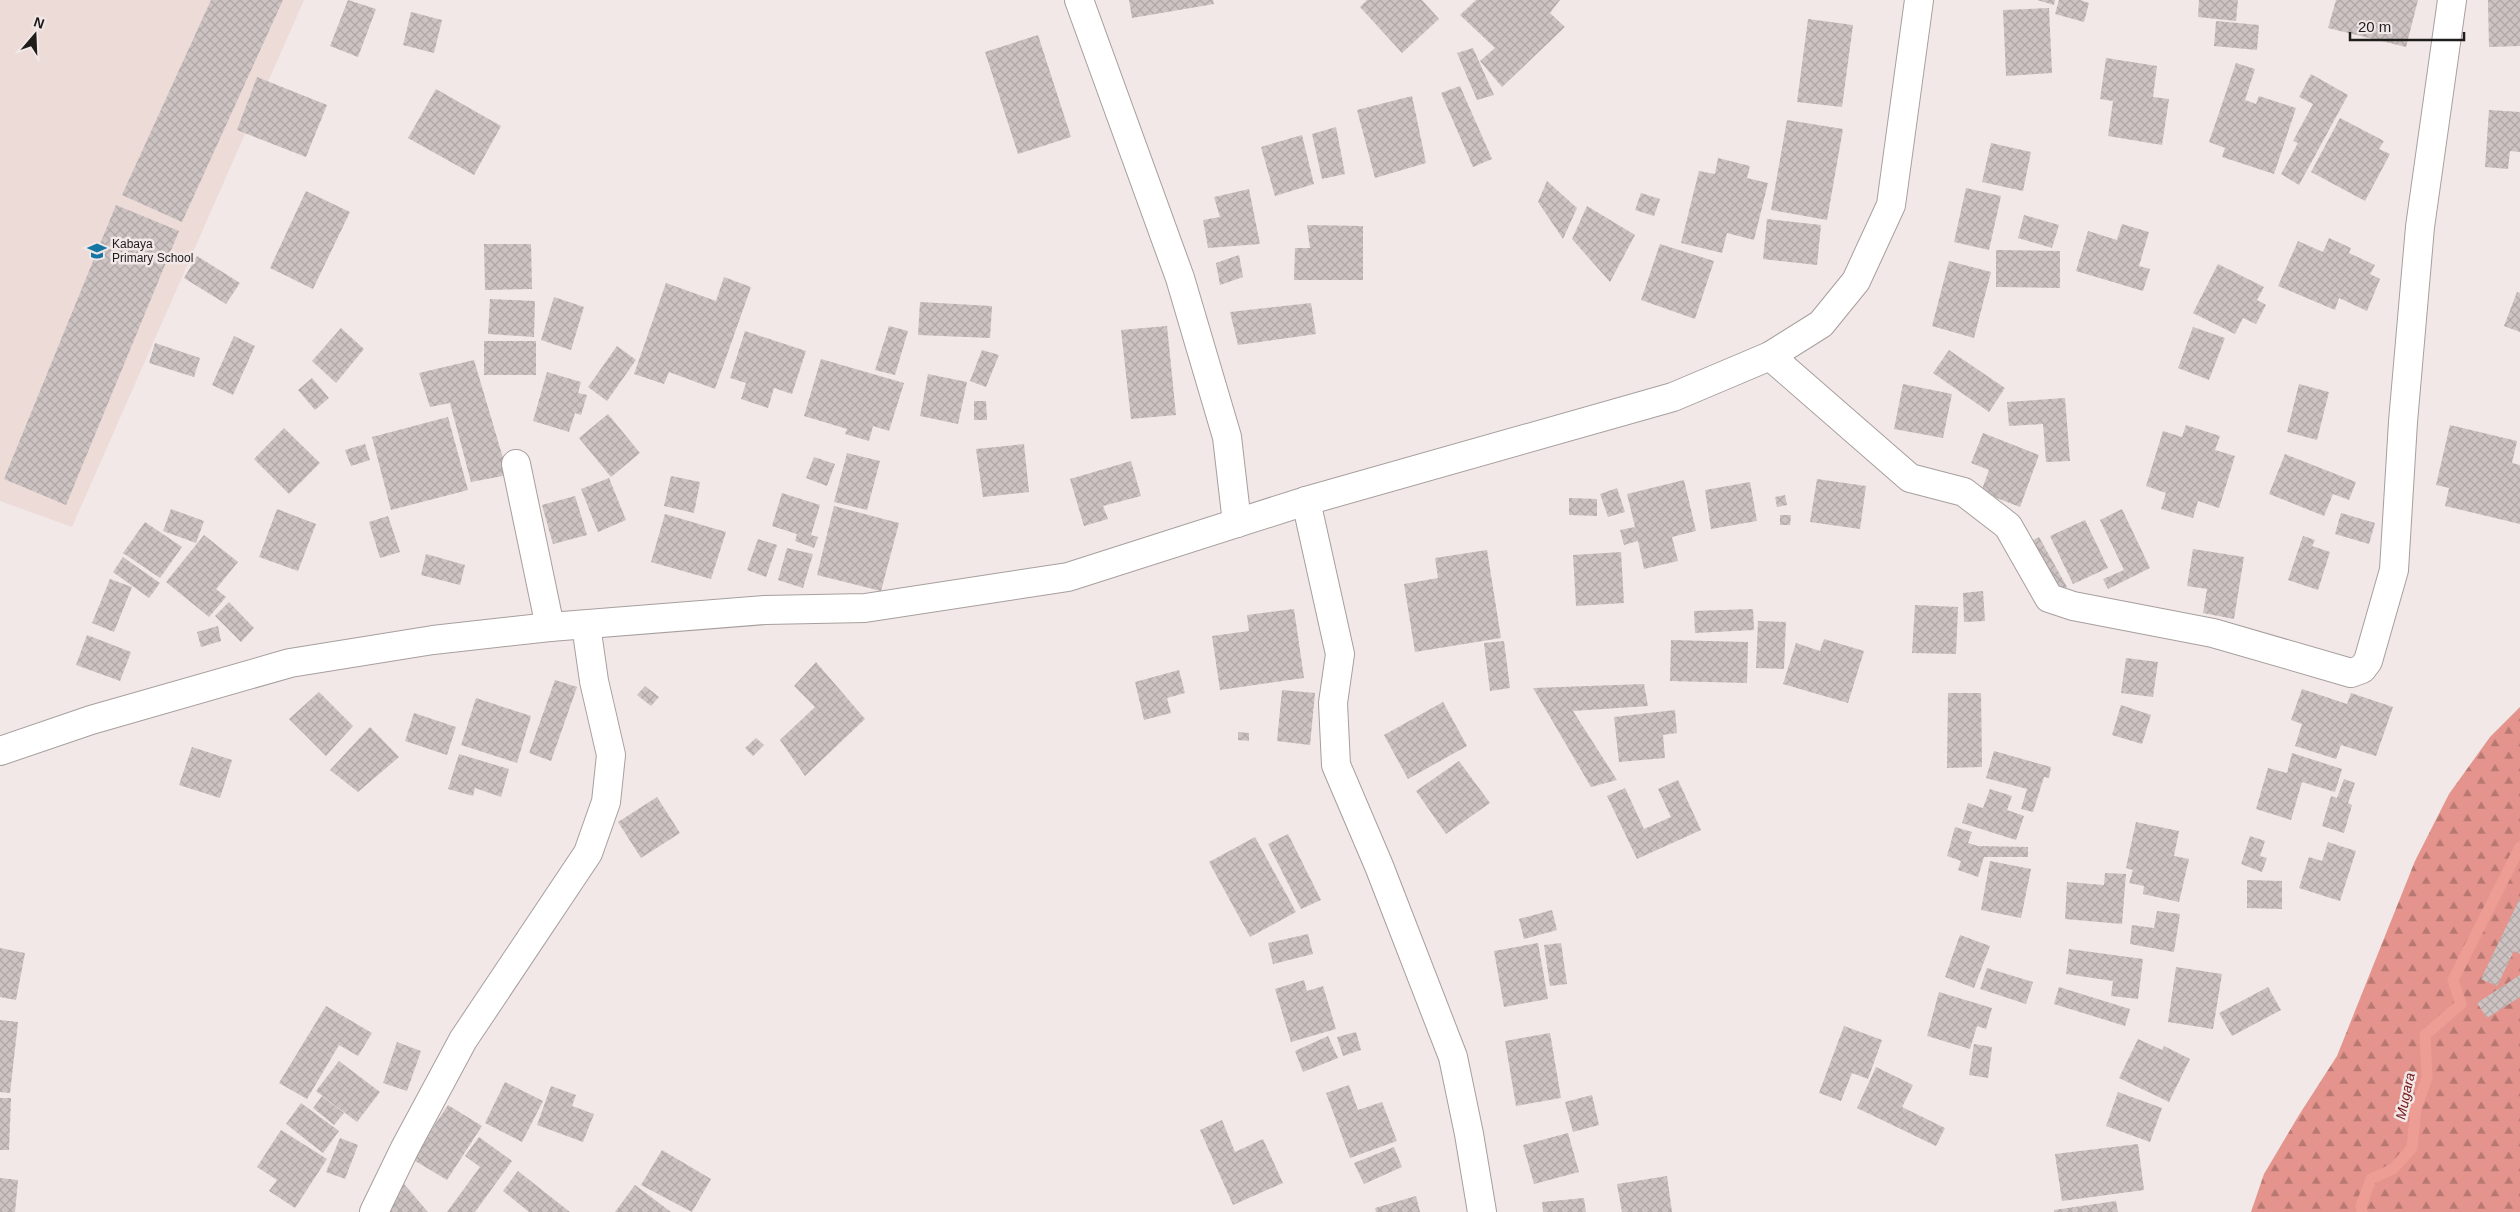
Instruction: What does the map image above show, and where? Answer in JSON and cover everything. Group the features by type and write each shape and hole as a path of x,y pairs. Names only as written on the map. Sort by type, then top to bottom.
{"street":[{"path":"1079,0 1180,278 1227,437 1237,523"},
{"path":"0,751 91,720 290,663 433,640 550,627 765,610 865,608 1068,578 1306,501 1673,398 1770,356 1821,324 1856,281 1891,205 1919,0"},
{"path":"1770,356 1910,478 1964,492 2008,526 2049,598 2073,606 2213,633 2351,673 2362,669 2368,661 2394,570 2403,422 2420,227 2452,0"},
{"path":"516,464 550,627"},
{"path":"1306,501 1340,654 1333,703 1336,764 1454,1057 1482,1212"},
{"path":"374,1212 405,1148 463,1040 588,853 606,802 610,755 594,681 586,625"}],"shaded area":[{"name":"Kabaya Primary School","path":"0,0 304,0 72,527 0,501"}],"green space":[{"path":"2520,707 2520,1212 2251,1212 2264,1174 2337,1056 2415,861 2449,794 2490,737"}],"building":[{"path":"211,0 283,0 182,222 122,195"},
{"path":"348,0 376,9 358,57 330,46"},
{"path":"1129,0 1213,0 1214,4 1132,18"},
{"path":"1367,0 1422,0 1439,19 1402,53 1360,7"},
{"path":"1476,0 1560,0 1550,13 1565,27 1502,87 1480,61 1495,48 1460,15"},
{"path":"2037,0 2055,0 2054,5"},
{"path":"2059,0 2080,0 2089,3 2084,22 2055,14"},
{"path":"2199,0 2238,0 2236,21 2198,17"},
{"path":"2336,0 2418,0 2406,47 2328,28"},
{"path":"2488,0 2520,0 2520,46 2489,47"},
{"path":"2049,8 2052,73 2006,76 2003,10"},
{"path":"411,12 442,20 434,53 403,45"},
{"path":"1808,19 1853,25 1842,107 1797,102"},
{"path":"2216,21 2259,25 2257,50 2214,46"},
{"path":"1038,35 1071,137 1018,154 985,52"},
{"path":"1473,48 1494,95 1477,100 1457,53"},
{"path":"2106,58 2157,66 2153,97 2169,99 2162,145 2108,136 2113,101 2100,99"},
{"path":"2236,63 2255,69 2245,100 2256,104 2259,96 2296,108 2274,174 2222,157 2225,148 2209,142"},
{"path":"2311,74 2348,95 2299,185 2281,174 2298,143 2293,141 2313,104 2299,97"},
{"path":"257,77 327,105 306,157 237,130"},
{"path":"1460,86 1492,159 1473,167 1441,93"},
{"path":"436,89 501,126 474,175 408,138"},
{"path":"1412,96 1426,163 1375,178 1357,110"},
{"path":"2489,110 2520,112 2520,152 2510,151 2508,169 2485,167"},
{"path":"2340,118 2384,141 2379,149 2390,154 2365,201 2311,172"},
{"path":"1787,120 1843,129 1827,220 1771,210"},
{"path":"1336,127 1345,174 1322,179 1312,134"},
{"path":"1302,135 1314,184 1275,196 1261,147"},
{"path":"1991,143 2031,152 2023,191 1982,182"},
{"path":"1718,158 1750,166 1747,178 1768,183 1754,240 1727,233 1722,253 1681,243 1699,171 1715,174"},
{"path":"1547,181 1577,208 1563,239 1538,202"},
{"path":"1966,188 2001,196 1989,250 1954,242"},
{"path":"1249,189 1260,244 1208,248 1203,220 1220,217 1214,197"},
{"path":"306,191 350,212 313,289 270,268"},
{"path":"1641,193 1660,199 1654,216 1635,210"},
{"path":"116,205 179,231 66,505 4,479"},
{"path":"1587,206 1635,235 1610,282 1572,239"},
{"path":"2024,215 2059,225 2052,248 2018,238"},
{"path":"1767,219 1821,225 1817,265 1763,259"},
{"path":"2122,224 2149,232 2139,266 2150,269 2143,291 2076,271 2088,231 2117,240"},
{"path":"1307,225 1363,226 1363,280 1294,280 1295,248 1310,248"},
{"path":"2329,238 2351,248 2349,253 2375,265 2370,274 2380,279 2367,311 2339,298 2335,310 2278,286 2298,241 2323,252"},
{"path":"484,244 531,244 532,289 485,290"},
{"path":"1660,244 1714,261 1695,319 1641,300"},
{"path":"1996,250 2060,251 2060,288 1996,287"},
{"path":"1239,255 1243,277 1220,285 1216,263"},
{"path":"197,256 240,283 226,304 184,278"},
{"path":"1949,261 1991,272 1974,338 1932,326"},
{"path":"2218,264 2264,287 2257,300 2266,305 2256,324 2243,318 2235,334 2193,313"},
{"path":"724,277 751,287 715,389 669,372 664,384 634,374 666,283 716,301"},
{"path":"2517,292 2520,293 2520,332 2504,326"},
{"path":"554,297 584,307 571,350 541,340"},
{"path":"490,299 535,301 534,337 488,334"},
{"path":"920,302 992,306 990,338 918,335"},
{"path":"1311,303 1316,334 1238,345 1230,312"},
{"path":"889,326 908,331 895,375 875,370"},
{"path":"1167,326 1176,415 1131,419 1121,330"},
{"path":"2193,327 2225,338 2209,380 2178,368"},
{"path":"341,328 364,349 336,383 312,361"},
{"path":"745,331 806,351 792,394 774,388 768,408 741,399 746,383 730,378"},
{"path":"234,336 255,346 233,395 212,385"},
{"path":"484,341 536,341 536,375 484,375"},
{"path":"155,343 200,358 194,377 149,363"},
{"path":"617,346 636,360 607,401 588,387"},
{"path":"982,350 999,355 986,387 970,381"},
{"path":"1949,350 2005,388 1989,412 1933,373"},
{"path":"821,359 904,383 889,431 873,426 869,441 845,434 847,429 804,416"},
{"path":"474,360 508,475 471,482 450,403 430,407 419,373"},
{"path":"547,372 581,382 578,393 587,395 581,415 575,413 569,432 533,421"},
{"path":"928,374 967,382 958,424 920,416"},
{"path":"312,378 329,398 315,410 298,390"},
{"path":"1903,384 1952,394 1943,438 1894,429"},
{"path":"2299,384 2329,392 2317,440 2287,432"},
{"path":"2065,398 2070,461 2046,462 2043,424 2009,426 2007,402"},
{"path":"974,401 986,401 987,420 974,420"},
{"path":"608,414 640,453 611,477 579,438"},
{"path":"448,417 468,490 391,510 372,437"},
{"path":"2186,425 2220,436 2215,450 2235,456 2219,508 2198,501 2193,518 2161,509 2166,493 2146,486 2163,431 2182,437"},
{"path":"2450,425 2517,441 2512,463 2520,465 2520,524 2445,506 2449,488 2436,485"},
{"path":"284,428 320,463 289,494 254,459"},
{"path":"1983,433 2039,455 2020,507 1981,492 1989,470 1971,463"},
{"path":"365,444 370,460 351,466 345,450"},
{"path":"1024,444 1029,492 983,497 976,449"},
{"path":"847,453 880,461 867,510 834,502"},
{"path":"2285,454 2356,482 2349,500 2333,494 2324,516 2269,494"},
{"path":"814,457 835,464 827,486 806,478"},
{"path":"1131,461 1141,496 1103,506 1108,519 1084,526 1070,479"},
{"path":"671,476 700,482 694,513 664,506"},
{"path":"609,478 626,520 598,532 581,489"},
{"path":"1817,479 1866,486 1860,529 1810,522"},
{"path":"1684,480 1696,531 1672,537 1678,561 1644,569 1638,541 1624,545 1620,530 1635,527 1627,494"},
{"path":"1750,482 1757,521 1711,529 1705,490"},
{"path":"1617,488 1625,512 1608,517 1600,494"},
{"path":"782,493 820,505 811,535 818,537 814,548 795,541 797,534 772,526"},
{"path":"1785,495 1787,505 1777,507 1775,497"},
{"path":"575,496 587,535 553,544 542,505"},
{"path":"1569,498 1597,499 1597,516 1569,515"},
{"path":"834,506 899,523 881,591 817,575"},
{"path":"171,509 204,521 196,543 163,531"},
{"path":"277,509 316,524 298,571 259,557"},
{"path":"2122,509 2150,568 2108,589 2103,579 2124,570 2100,520"},
{"path":"2341,513 2375,523 2369,544 2335,534"},
{"path":"665,514 726,532 711,579 651,562"},
{"path":"1780,515 1791,515 1790,525 1780,525"},
{"path":"388,516 400,552 380,558 369,522"},
{"path":"2085,520 2108,568 2073,584 2050,536"},
{"path":"145,522 182,547 160,578 123,553"},
{"path":"204,535 238,562 216,589 226,597 209,617 166,582"},
{"path":"2303,536 2315,540 2312,546 2330,552 2318,590 2288,580"},
{"path":"2039,537 2067,587 2053,594 2026,544"},
{"path":"758,539 777,545 766,577 747,570"},
{"path":"787,548 813,554 803,588 778,580"},
{"path":"2193,549 2244,557 2234,619 2203,613 2207,589 2187,586"},
{"path":"1487,550 1501,638 1415,652 1404,584 1438,578 1435,558"},
{"path":"1621,552 1624,603 1576,606 1573,555"},
{"path":"426,554 465,565 460,585 421,575"},
{"path":"123,557 160,583 149,598 113,572"},
{"path":"110,579 132,587 114,632 92,623"},
{"path":"1983,591 1985,621 1964,622 1963,593"},
{"path":"229,602 254,628 241,642 215,616"},
{"path":"1915,605 1958,607 1956,654 1912,653"},
{"path":"1294,609 1304,678 1220,690 1212,636 1249,631 1247,615"},
{"path":"1753,609 1754,630 1695,633 1694,611"},
{"path":"1758,621 1786,622 1784,669 1756,668"},
{"path":"218,626 221,641 201,647 197,632"},
{"path":"87,635 131,652 120,681 76,665"},
{"path":"1824,639 1864,651 1848,703 1783,684 1796,643 1820,651"},
{"path":"1671,640 1748,642 1747,683 1670,681"},
{"path":"1504,641 1510,688 1490,691 1484,643"},
{"path":"2126,658 2158,662 2153,697 2121,693"},
{"path":"816,662 865,719 805,776 780,740 815,707 794,686"},
{"path":"1179,670 1185,693 1167,698 1171,713 1144,720 1135,682"},
{"path":"555,680 577,687 551,761 529,753"},
{"path":"1644,684 1648,706 1573,711 1617,780 1591,787 1533,688"},
{"path":"645,686 659,697 651,706 637,695"},
{"path":"2302,689 2347,704 2351,693 2393,707 2376,756 2341,745 2336,759 2295,746 2302,724 2291,720"},
{"path":"1282,690 1315,693 1310,745 1277,741"},
{"path":"319,692 353,726 326,756 289,719"},
{"path":"1948,693 1981,693 1982,767 1947,768"},
{"path":"476,698 531,716 517,763 461,745"},
{"path":"1443,702 1467,746 1408,779 1384,735"},
{"path":"2121,705 2151,715 2142,744 2112,735"},
{"path":"1675,710 1677,733 1663,735 1665,758 1619,762 1614,717"},
{"path":"414,713 456,727 447,755 405,741"},
{"path":"370,727 399,757 358,792 330,770"},
{"path":"1238,732 1249,733 1249,741 1238,740"},
{"path":"756,738 764,745 753,756 745,748"},
{"path":"192,747 232,760 220,798 179,785"},
{"path":"1994,751 2051,767 2049,778 2044,777 2033,812 2021,809 2027,789 1986,778"},
{"path":"2292,753 2342,769 2335,792 2302,782 2291,820 2256,809 2268,768 2287,773"},
{"path":"459,754 509,769 501,797 475,788 473,796 448,789"},
{"path":"1459,761 1490,803 1446,834 1416,791"},
{"path":"2344,779 2355,783 2348,803 2352,805 2344,833 2322,826 2331,796 2337,798"},
{"path":"1678,780 1701,830 1637,859 1607,796 1625,788 1644,829 1671,817 1658,789"},
{"path":"1990,789 2012,796 2007,810 2024,816 2016,840 1962,823 1968,803 1983,808"},
{"path":"657,797 680,833 641,858 618,822"},
{"path":"2136,822 2179,831 2174,856 2189,859 2179,902 2143,894 2144,886 2129,883 2133,870 2126,868"},
{"path":"1955,827 1972,832 1968,843 1978,846 2028,847 2028,857 1984,857 1978,877 1958,870 1961,861 1947,856"},
{"path":"1288,834 1321,900 1301,909 1268,844"},
{"path":"2250,836 2265,841 2260,856 2267,858 2262,872 2241,864"},
{"path":"1255,837 1296,912 1250,937 1209,862"},
{"path":"2328,842 2356,851 2340,901 2299,888 2309,857 2322,861"},
{"path":"1990,861 2031,869 2021,918 1981,910"},
{"path":"2105,873 2126,874 2122,924 2065,919 2067,882 2104,885"},
{"path":"2247,880 2282,881 2282,909 2247,908"},
{"path":"2520,898 2520,954 2514,951 2497,986 2481,979"},
{"path":"1552,910 1557,930 1524,939 1519,919"},
{"path":"2157,911 2180,914 2174,952 2130,944 2132,925 2154,928"},
{"path":"1308,934 1313,954 1273,964 1268,943"},
{"path":"1960,935 1990,946 1974,988 1945,977"},
{"path":"1538,943 1548,999 1504,1007 1494,951"},
{"path":"1561,943 1567,984 1550,986 1544,945"},
{"path":"0,948 25,953 16,1000 0,997"},
{"path":"2069,949 2143,959 2138,999 2111,996 2113,981 2066,974"},
{"path":"2176,967 2222,974 2213,1029 2168,1022"},
{"path":"1987,968 2033,982 2026,1004 1980,989"},
{"path":"2520,975 2520,997 2487,1018 2477,1003"},
{"path":"1304,980 1307,991 1323,986 1336,1029 1291,1042 1275,989"},
{"path":"2059,987 2130,1009 2125,1026 2054,1004"},
{"path":"2268,987 2281,1010 2232,1036 2219,1013"},
{"path":"1939,992 1992,1008 1986,1029 1977,1026 1970,1049 1927,1036"},
{"path":"326,1006 372,1033 358,1056 339,1045 307,1099 279,1083"},
{"path":"0,1020 18,1022 10,1093 0,1092"},
{"path":"1844,1026 1882,1040 1868,1079 1852,1073 1841,1101 1819,1093"},
{"path":"1356,1032 1361,1050 1343,1056 1337,1037"},
{"path":"1550,1033 1561,1098 1516,1106 1505,1041"},
{"path":"1328,1036 1338,1058 1303,1072 1295,1051"},
{"path":"2138,1039 2162,1050 2164,1046 2190,1059 2169,1102 2119,1078"},
{"path":"397,1042 421,1051 407,1091 383,1083"},
{"path":"1974,1044 1992,1047 1988,1078 1969,1075"},
{"path":"339,1061 380,1092 357,1122 316,1091"},
{"path":"1876,1067 1913,1085 1902,1107 1945,1128 1936,1146 1857,1108"},
{"path":"505,1082 543,1101 522,1142 485,1123"},
{"path":"1349,1085 1358,1110 1382,1102 1397,1141 1350,1158 1326,1093"},
{"path":"551,1086 576,1095 572,1106 594,1114 583,1142 537,1125"},
{"path":"2118,1092 2162,1108 2150,1142 2106,1126"},
{"path":"1592,1095 1599,1125 1573,1132 1565,1102"},
{"path":"322,1096 344,1113 334,1125 313,1108"},
{"path":"0,1098 11,1098 9,1150 0,1150"},
{"path":"301,1103 339,1131 323,1153 286,1124"},
{"path":"448,1105 482,1126 447,1180 412,1159"},
{"path":"1222,1120 1235,1152 1263,1139 1283,1183 1233,1205 1200,1130"},
{"path":"281,1130 327,1159 295,1208 269,1191 277,1180 257,1167"},
{"path":"1568,1133 1579,1172 1534,1184 1523,1145"},
{"path":"479,1137 512,1161 475,1212 447,1212 480,1167 465,1156"},
{"path":"340,1138 358,1145 345,1179 326,1172"},
{"path":"2138,1144 2144,1190 2062,1201 2055,1154"},
{"path":"1394,1147 1402,1167 1364,1184 1354,1163"},
{"path":"662,1150 711,1179 692,1212 641,1185"},
{"path":"518,1171 570,1212 529,1212 503,1191"},
{"path":"1667,1176 1672,1212 1622,1212 1617,1184"},
{"path":"0,1178 18,1180 15,1212 0,1212"},
{"path":"404,1184 428,1212 388,1212"},
{"path":"635,1185 671,1212 615,1212"},
{"path":"1416,1196 1420,1212 1376,1212 1375,1208"},
{"path":"1584,1198 1586,1212 1543,1212 1542,1202"},
{"path":"2116,1201 2118,1212 2054,1212 2054,1210"}],"waterway":[{"name":"Mugara","path":"2362,1212 2361,1206 2371,1179 2393,1169 2412,1148 2416,1108 2427,1078 2425,1035 2461,1004 2453,980 2520,847"}],"place":[{"name":"Kabaya Primary School","path":"97,251"}]}
